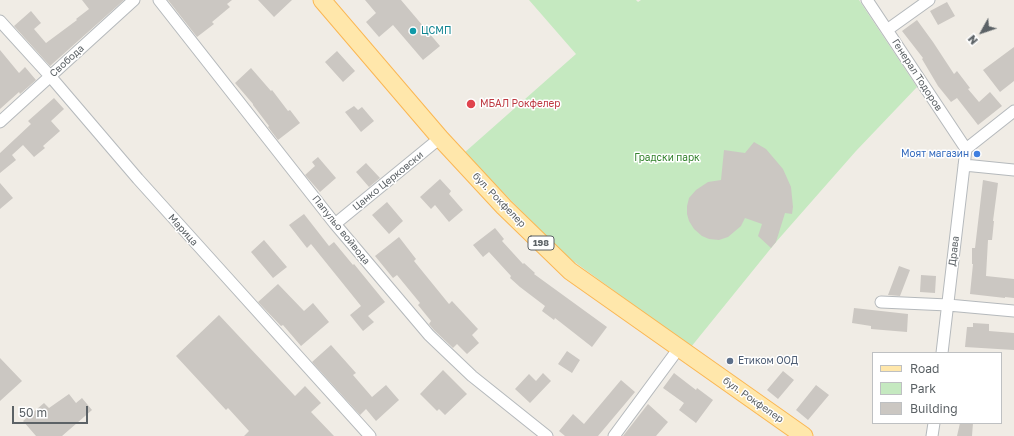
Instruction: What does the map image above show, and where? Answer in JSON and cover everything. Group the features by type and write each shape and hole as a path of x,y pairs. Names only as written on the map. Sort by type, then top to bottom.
{"main road":[{"name":"бул. Рокфелер","path":"322,0 440,138 504,207 570,271 804,436"}],"street":[{"name":"Свобода","path":"0,122 134,0"},
{"name":"Папульо войвода","path":"159,0 335,224 429,335 472,376 547,436"},
{"name":"Генерал Тодоров","path":"867,0 966,149"},
{"path":"887,30 929,0"},
{"name":"Марица","path":"0,21 50,76 138,179 370,436"},
{"path":"966,149 1014,111"},
{"name":"Цанко Церковски","path":"335,224 440,138"},
{"name":"Драва","path":"942,352 966,149"},
{"path":"964,165 1014,170"},
{"path":"881,302 948,305 1014,311"},
{"path":"614,436 679,348"},
{"path":"932,436 934,424"}],"green space":[{"name":"Градски парк","path":"529,0 636,0 638,2 641,0 859,0 917,87 856,151 776,242 691,347 565,255 464,153 576,54"}],"building":[{"path":"82,0 124,0 50,66 14,26 31,11 41,23 34,29 46,43 89,9"},
{"path":"168,0 232,0 227,4 230,7 212,22 214,24 197,37"},
{"path":"258,0 292,0 274,17"},
{"name":"ЦСМП","path":"365,0 401,0 440,46 423,60 393,25 379,37 366,22 376,13"},
{"path":"947,2 955,16 938,25 930,11"},
{"path":"917,20 954,74 957,71 970,88 968,89 979,102 990,92 1002,106 978,125 957,98 951,102 938,86 922,59 923,58 902,31"},
{"path":"1014,47 1014,81 1000,92 983,70"},
{"path":"0,50 19,73 25,67 36,80 20,94 19,92 0,109"},
{"path":"337,51 355,71 343,82 325,62"},
{"path":"251,68 300,123 278,140 253,104 235,83"},
{"path":"54,98 64,109 51,121 60,131 43,146 45,148 34,157 23,145 12,155 16,160 0,173 0,153 31,124 28,121"},
{"path":"354,106 358,110 362,107 374,121 361,132 345,112"},
{"path":"754,142 766,149 783,169 791,187 793,207 792,214 785,213 776,242 771,248 758,236 762,224 745,218 741,226 728,237 719,240 709,239 702,236 694,229 689,221 687,206 689,198 696,190 708,182 721,180 724,150 745,153"},
{"path":"318,157 336,178 320,192 305,175 315,166 312,162"},
{"path":"366,163 380,178 369,187 356,172"},
{"path":"440,179 451,191 449,194 463,210 449,222 435,205 431,209 420,197"},
{"path":"983,180 998,183 992,240 988,240 986,276 1014,279 1014,298 970,294 973,264 972,248 975,248"},
{"path":"0,183 13,198 0,209"},
{"path":"387,202 403,221 389,234 372,215"},
{"path":"304,214 329,246 334,242 385,302 368,316 374,322 363,331 350,315 361,306 311,244 307,248 289,225"},
{"path":"495,228 504,239 502,241 523,264 524,263 535,273 534,274 607,327 592,347 555,318 554,320 542,311 545,306 510,278 511,276 489,252 483,257 473,245"},
{"path":"399,237 416,259 414,261 449,304 452,301 478,329 472,335 479,343 467,354 457,344 453,348 434,330 429,324 431,321 418,305 420,303 397,275 393,278 375,256"},
{"path":"264,240 287,267 273,278 251,252"},
{"path":"899,266 910,270 900,296 888,295"},
{"path":"921,275 936,276 935,293 920,292"},
{"path":"278,284 304,311 313,303 329,322 301,346 283,325 281,326 258,302"},
{"path":"854,308 908,314 907,332 871,329 871,326 852,323"},
{"path":"219,315 295,396 305,386 321,403 311,412 334,436 244,436 249,431 228,408 226,410 176,356"},
{"path":"973,323 989,324 989,331 1014,333 1014,350 965,347 967,327 973,327"},
{"path":"331,345 356,373 353,375 372,397 386,385 399,400 376,421 366,409 360,415 312,362"},
{"path":"567,351 580,360 572,373 558,364"},
{"path":"0,358 22,381 0,401"},
{"path":"443,370 467,394 445,415 439,409 437,411 420,394"},
{"path":"783,371 794,380 778,399 767,390"},
{"path":"543,373 551,381 530,403 515,389 529,374 536,381"},
{"path":"674,373 696,390 697,388 713,400 696,423 679,410 684,403 663,388"},
{"path":"621,380 635,392 598,436 565,436 559,431 573,414 584,424"},
{"path":"816,385 829,395 808,420 796,410"},
{"path":"69,394 76,403 82,398 92,410 62,436 36,436 23,421 44,403 49,408"},
{"path":"648,404 668,422 656,436 623,436"},
{"path":"960,424 973,424 972,436 957,436"}],"place":[{"name":"ЦСМП","path":"413,31"},
{"name":"МБАЛ Рокфелер","path":"471,104"},
{"name":"Моят магазин","path":"977,154"},
{"name":"Етиком ООД","path":"730,361"}]}
